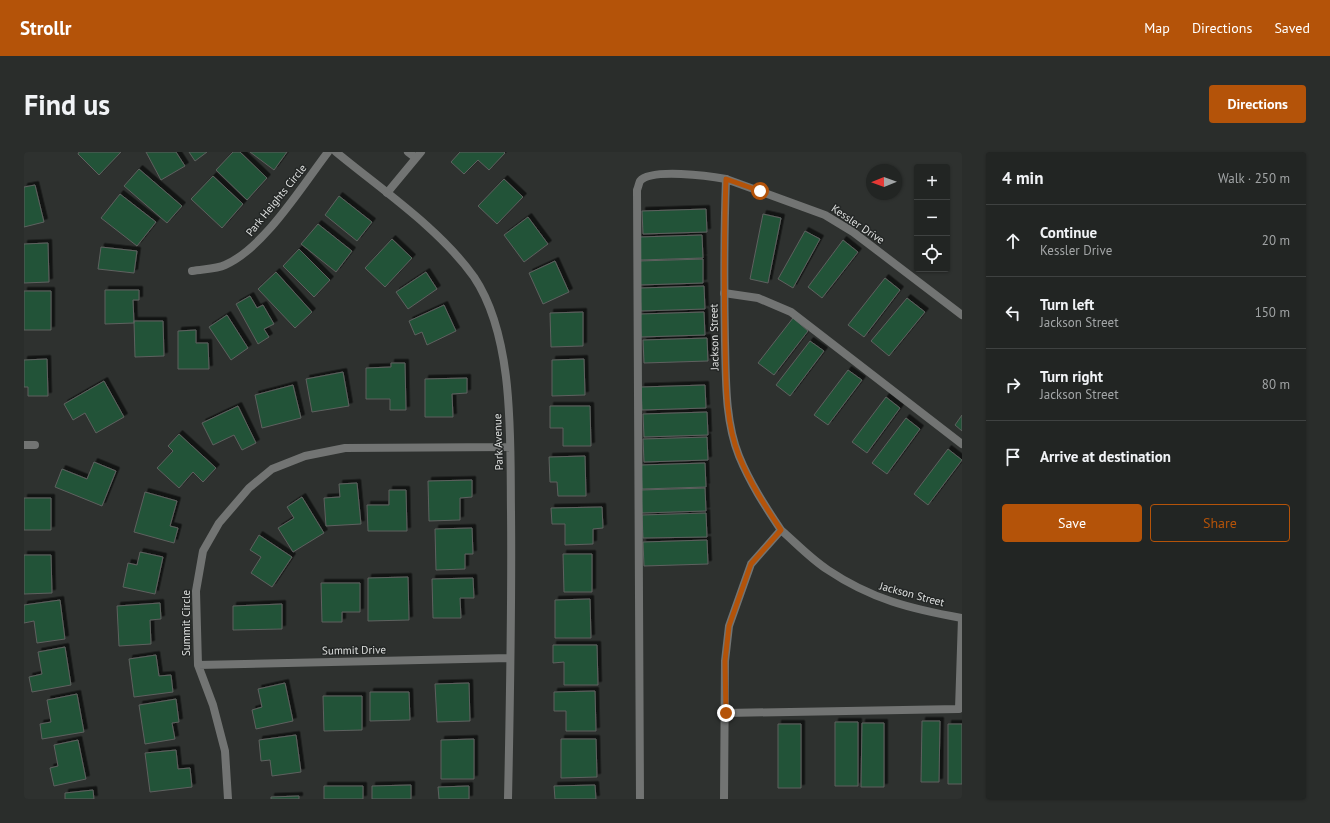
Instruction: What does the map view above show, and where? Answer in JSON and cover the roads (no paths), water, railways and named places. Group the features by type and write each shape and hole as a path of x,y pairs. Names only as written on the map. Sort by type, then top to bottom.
{"street":[{"name":"Park Heights Circle","path":"192,271 224,265 245,254 261,239 328,152"},
{"name":"Park Avenue","path":"336,152 441,238 474,278 492,314 504,364 510,447 512,559 508,799"},
{"path":"386,193 418,155 408,152"},
{"name":"Kessler Drive","path":"640,799 637,190 640,181 650,176 695,174 726,179 825,214 853,232 962,315"},
{"name":"Jackson Street","path":"726,179 724,293 726,384 729,417 739,455 758,494 781,530 827,569 874,596 922,610 962,618"},
{"path":"724,293 758,298 791,312 962,444"},
{"path":"24,445 35,446"},
{"name":"Summit Circle","path":"228,799 225,751 213,705 198,665 196,592 203,551 219,523 249,488 272,469 305,456 345,448 510,447"},
{"path":"724,799 726,713 725,661 729,626 751,564 781,530"},
{"path":"726,713 959,709 962,618"},
{"name":"Summit Drive","path":"198,665 510,658"}]}
